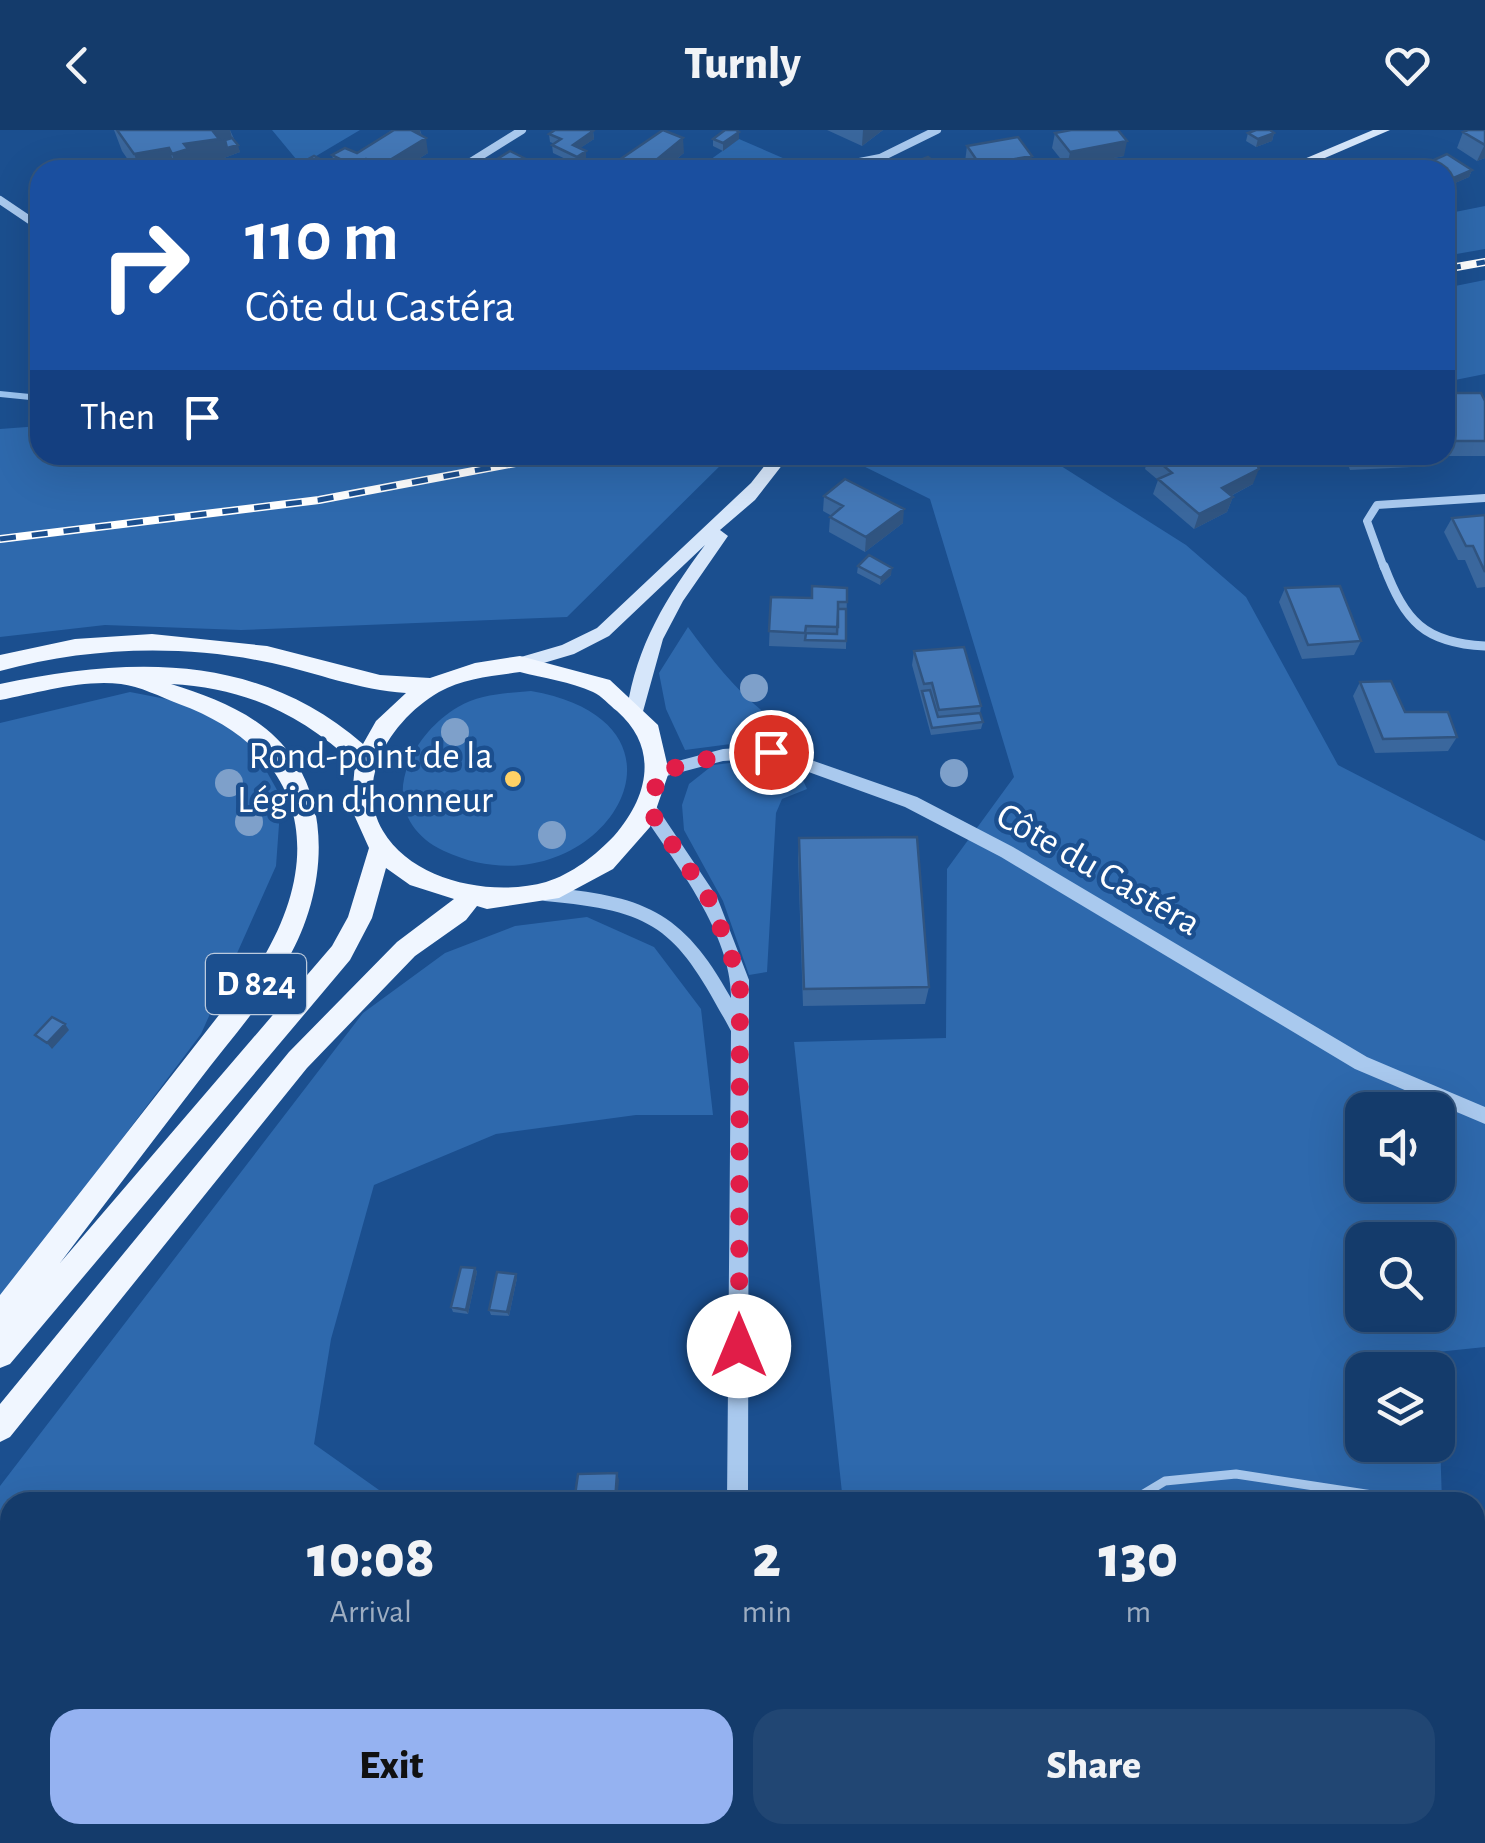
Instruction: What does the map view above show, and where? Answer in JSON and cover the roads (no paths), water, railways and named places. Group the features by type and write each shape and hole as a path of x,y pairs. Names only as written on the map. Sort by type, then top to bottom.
{"main road":[{"path":"1310,160 1384,130"},
{"path":"636,710 638,678 646,650 688,579 774,465"},
{"path":"520,664 565,669 605,685 636,710 654,740 659,772 650,811 626,847 588,876 540,893 506,898 435,888 404,871 380,849 364,821 359,790 365,760 391,719 432,686 475,670 520,664 568,650 603,632 756,487"},
{"path":"0,663 58,649 102,644 182,644 304,662 364,680 432,686"},
{"name":"D 824","path":"0,1318 249,996 291,930 308,874 308,824 294,783 268,744 225,715 126,677"},
{"name":"D 824","path":"0,692 70,679 226,680 278,697 319,722 365,760"},
{"name":"D 824","path":"0,1354 340,953 360,918 380,849"},
{"name":"D 824","path":"0,1427 298,1060 406,949 457,912 471,896"}],"street":[{"path":"474,160 522,130"},
{"path":"880,160 908,150 937,130"},
{"path":"0,200 30,220"},
{"path":"1485,498 1377,505 1366,520 1405,613 1425,636 1459,648 1485,646"},
{"name":"Côte du Castéra","path":"659,772 723,755 771,752 911,802 1007,852 1361,1063 1485,1116"},
{"path":"650,811 711,902 740,980 738,1492"},
{"path":"540,893 603,897 635,906 661,922 683,938 708,970 741,1032"}],"lane":[{"path":"1147,1492 1165,1481 1236,1474 1353,1492"}],"waterway":[{"path":"0,394 30,397"}],"railway":[{"path":"1455,267 1485,262"},
{"path":"0,539 319,500 505,465"}],"place":[{"name":"Rond-point de la Légion d'honneur","path":"513,779"}]}
